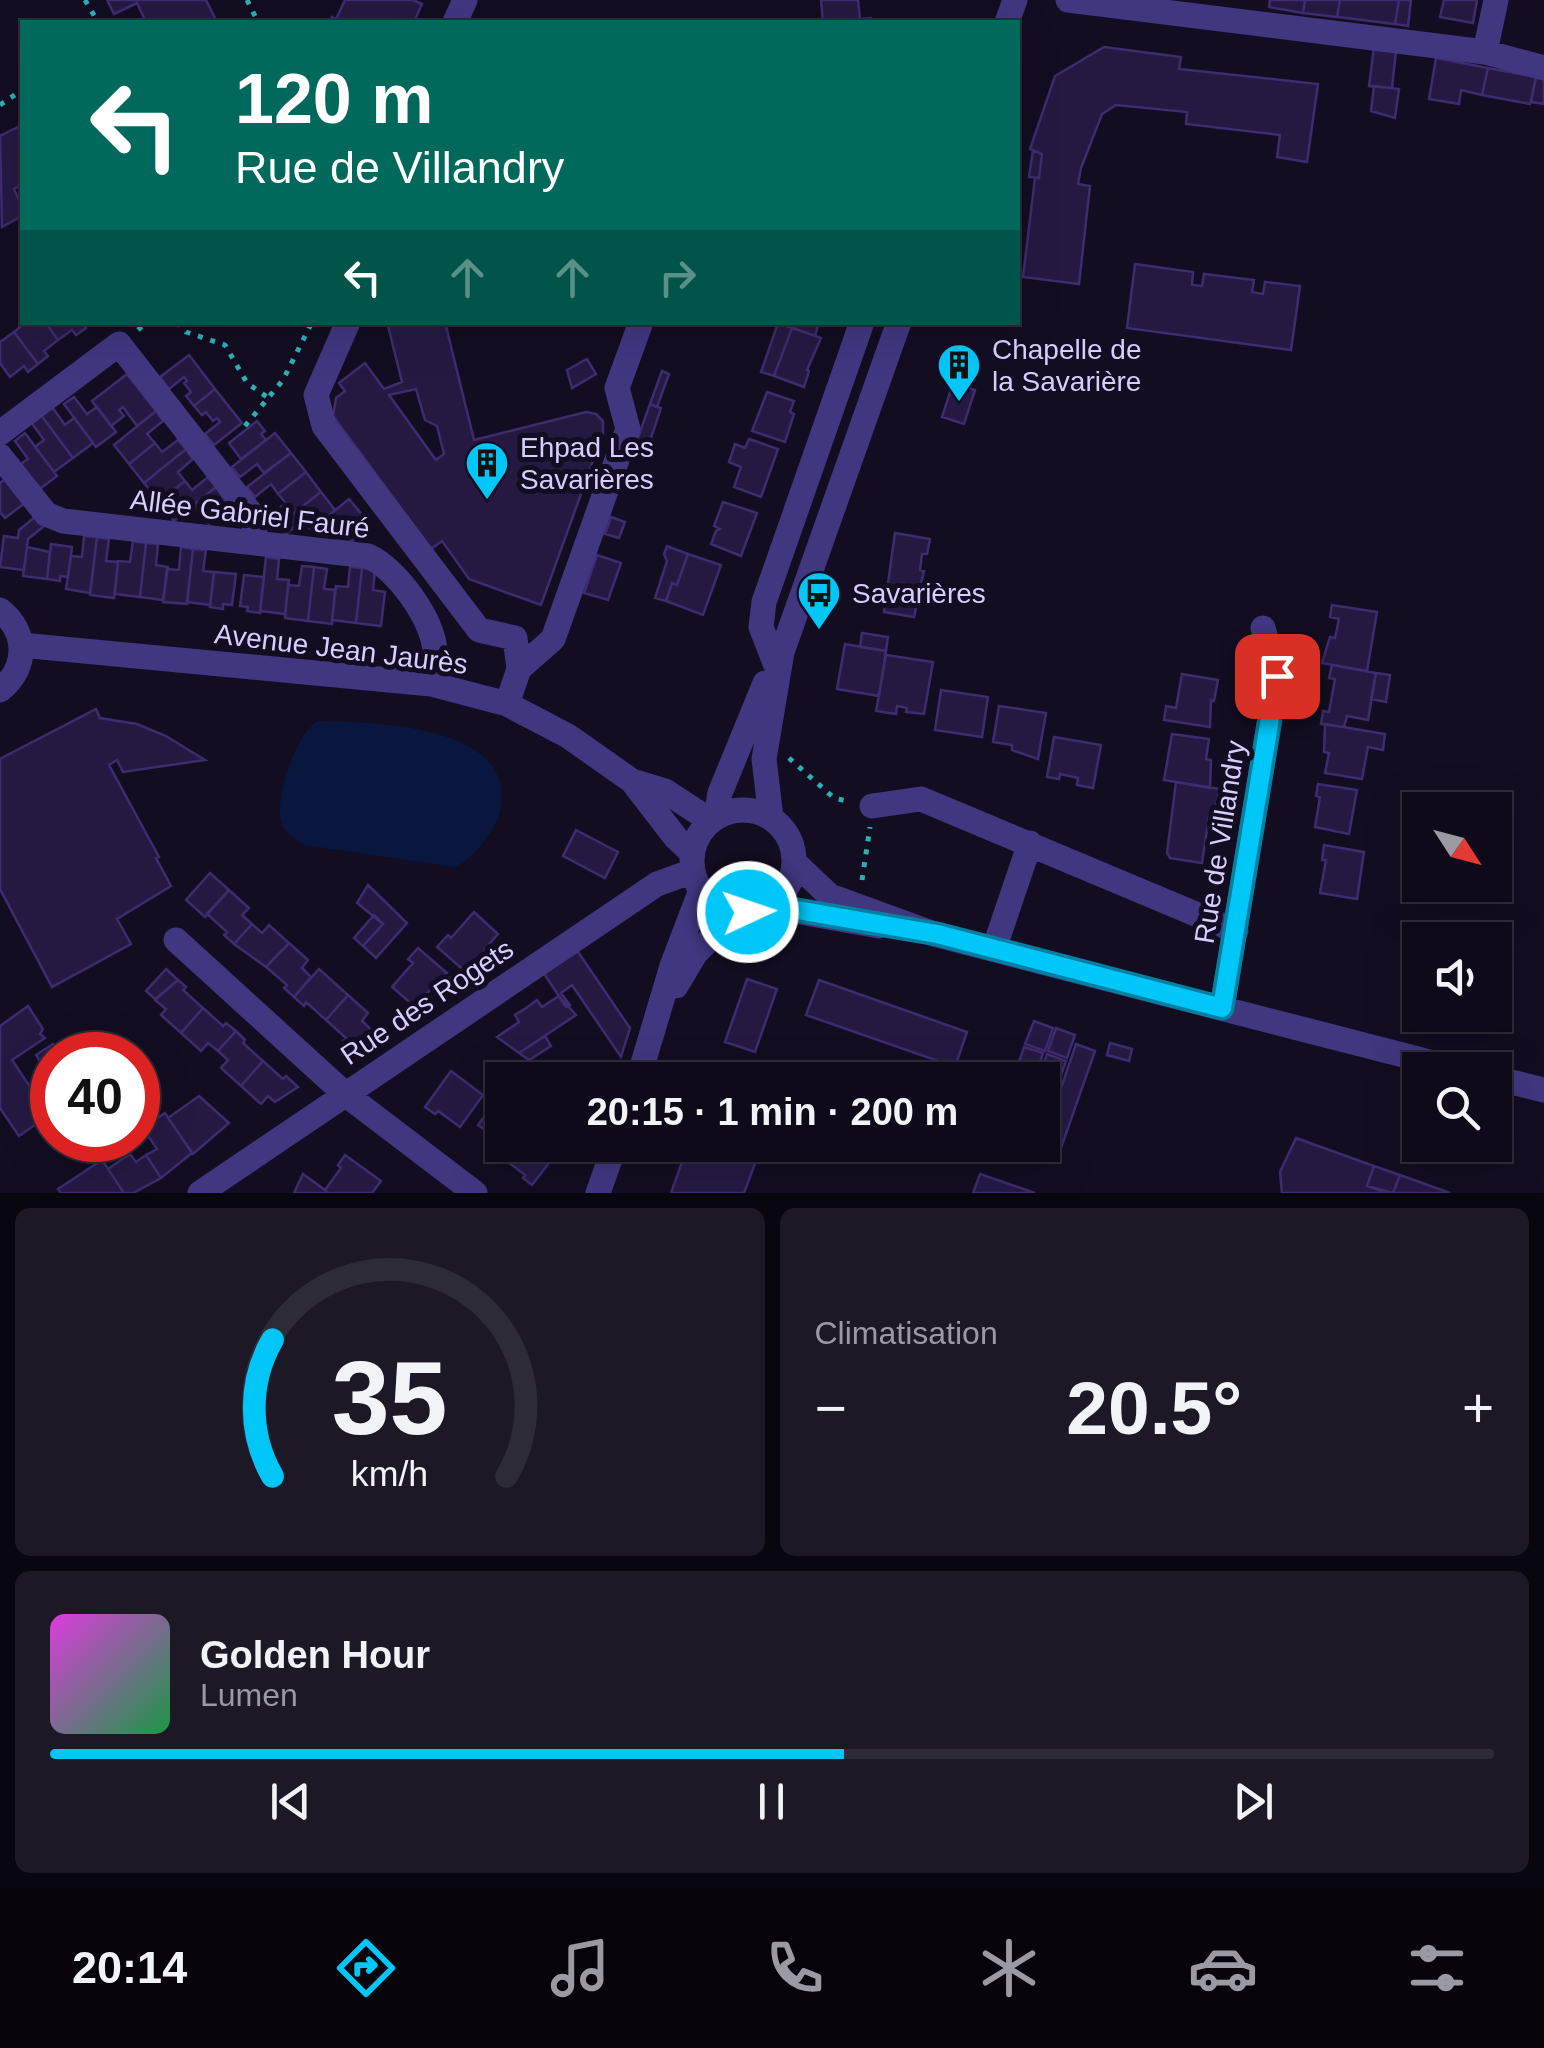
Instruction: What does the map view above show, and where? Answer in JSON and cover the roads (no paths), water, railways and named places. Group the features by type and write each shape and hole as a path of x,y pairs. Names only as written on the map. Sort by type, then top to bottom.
{"street":[{"path":"1068,0 1485,52 1544,68"},
{"path":"1485,52 1496,0"},
{"path":"347,325 316,395 324,426 479,630 515,638 519,668 507,704"},
{"path":"519,668 553,639 628,429 618,388 641,325"},
{"path":"766,906 787,886 794,862 790,840 771,818 763,770 779,658 761,627 764,602 861,325"},
{"path":"714,819 720,793 779,658 899,325"},
{"path":"0,433 119,344 254,516 256,541"},
{"name":"Allée Gabriel Fauré","path":"0,456 46,514 63,522 256,541 368,556 385,563 427,620 435,650 431,684"},
{"path":"0,610 14,624 22,645 18,669 0,690"},
{"name":"Rue de Villandry","path":"1222,1008 1277,676 1264,628"},
{"name":"Avenue Jean Jaurès","path":"22,645 431,684 507,704 568,736 632,780 664,791 714,819"},
{"name":"Avenue Jean Jaurès","path":"632,780 676,838 695,871"},
{"path":"872,806 921,800 1236,931"},
{"path":"644,1062 672,966 695,871 700,832 714,819 743,809 771,818"},
{"path":"994,949 1030,843"},
{"path":"794,862 830,896 937,934 1402,1055"},
{"path":"695,871 714,903 737,912 766,906 937,934"},
{"name":"Rue des Rogets","path":"200,1193 658,884 695,871"},
{"path":"655,1031 695,954 737,912"},
{"path":"176,940 345,1094 475,1193"},
{"path":"1512,1082 1544,1090"},
{"path":"598,1193 609,1162"}],"water":[{"path":"318,721 405,727 467,745 489,762 501,784 499,814 487,837 455,867 305,845 297,840 281,821 282,792 302,737"}],"place":[{"name":"Chapelle de la Savarière","path":"959,403"},
{"name":"Ehpad Les Savarières","path":"487,501"},
{"name":"Savarières","path":"819,631"}]}
